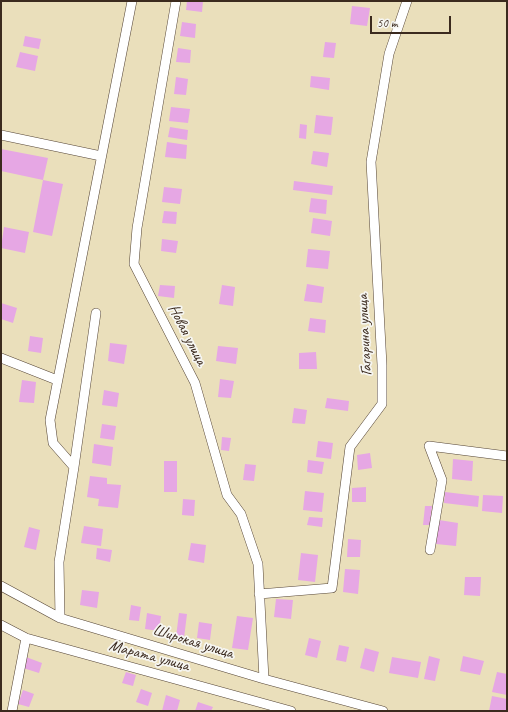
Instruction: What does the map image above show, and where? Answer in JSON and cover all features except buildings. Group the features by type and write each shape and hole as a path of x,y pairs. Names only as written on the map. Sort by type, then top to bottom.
{"street":[{"path":"74,468 52,443 50,420 132,1"},
{"name":"Новая улица","path":"176,1 137,228 134,264 195,383 227,495 241,514 258,564 264,679"},
{"name":"Гагарина улица","path":"259,594 332,588 350,447 382,404 382,365 371,162 389,54 408,1"},
{"path":"1,135 101,156"},
{"path":"60,618 59,562 96,313"},
{"path":"1,358 57,380"},
{"path":"430,550 442,480 429,446 507,456"},
{"name":"Широкая улица","path":"1,586 60,618 264,679 383,711"},
{"name":"Марата улица","path":"1,625 26,638 291,711"},
{"path":"12,711 26,638"}]}
